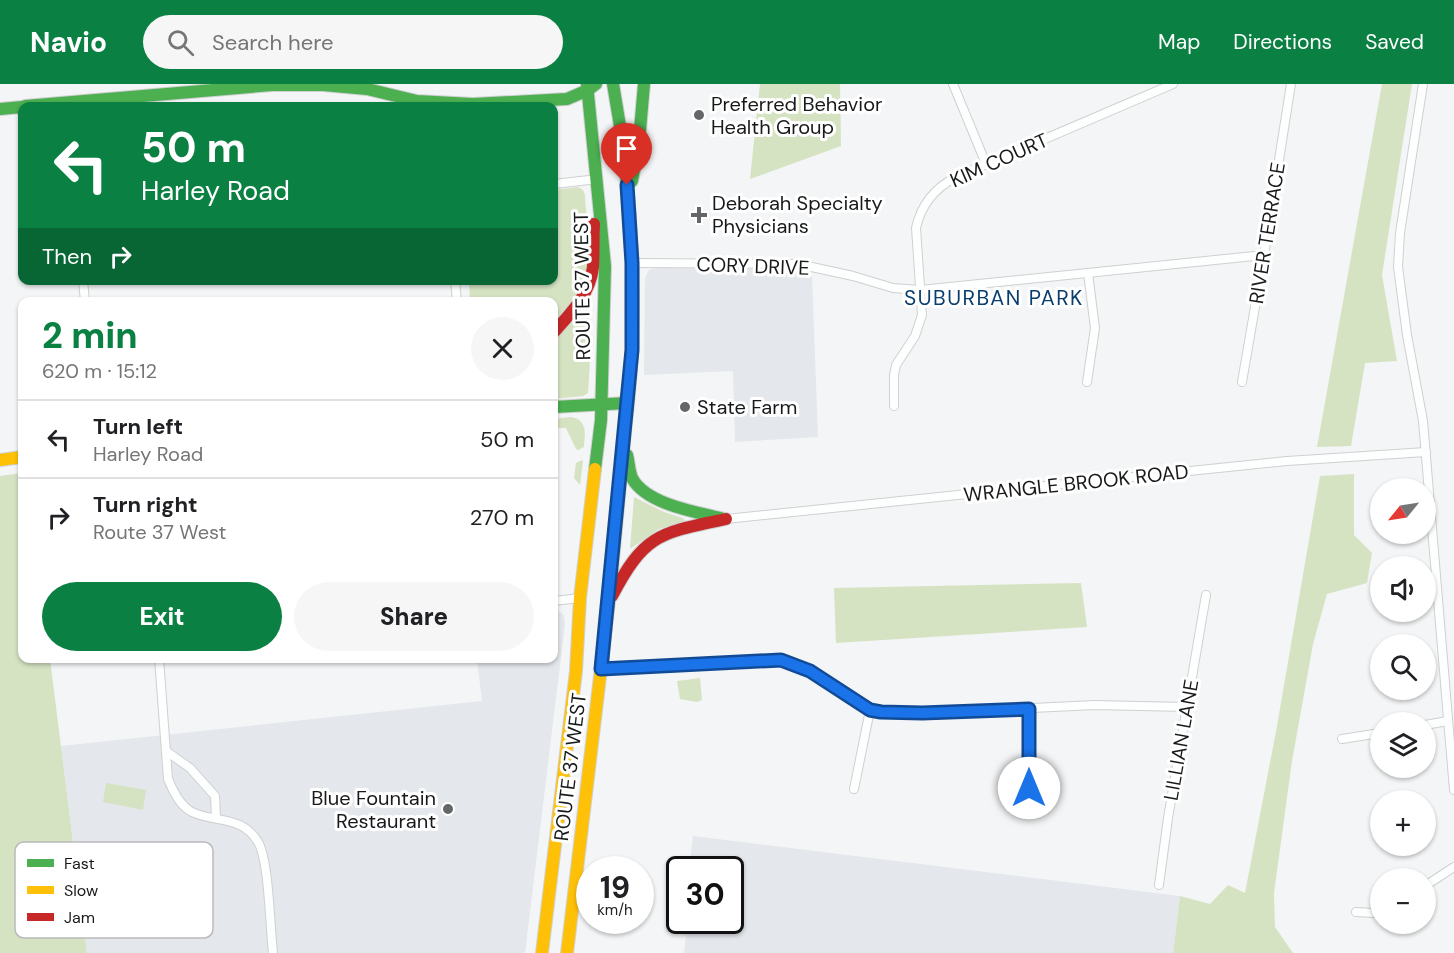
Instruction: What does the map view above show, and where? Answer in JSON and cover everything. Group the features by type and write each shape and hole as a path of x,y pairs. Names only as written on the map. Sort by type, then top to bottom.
{"main road":[{"name":"ROUTE 37 WEST","path":"567,953 609,601 632,350 632,263 628,201 622,133 614,84"},
{"path":"628,201 639,142 644,84"},
{"path":"80,102 272,85 367,90 417,100 445,102"},
{"path":"511,102 567,99 590,86"},
{"name":"ROUTE 37 WEST","path":"542,953 576,671 580,598 602,404 605,266 590,86"},
{"path":"0,109 18,108"},
{"path":"558,328 588,289 593,268 593,230 598,184"},
{"path":"558,407 627,403"},
{"path":"624,441 632,478 638,487 667,503 726,519"},
{"path":"0,460 18,458"},
{"path":"609,601 638,552 652,541 674,531 726,519"}],"street":[{"path":"354,84 367,90"},
{"path":"953,84 986,164"},
{"name":"KIM COURT","path":"894,406 896,365 921,322 922,306 916,236 920,214 938,188 956,177 1173,84"},
{"name":"RIVER TERRACE","path":"1242,382 1291,84"},
{"path":"1423,84 1398,267 1407,334 1424,421 1454,789"},
{"path":"558,184 598,184"},
{"name":"CORY DRIVE","path":"632,263 798,264 853,276 893,288 920,290 1264,255"},
{"path":"1087,382 1095,328 1088,273"},
{"name":"WRANGLE BROOK ROAD","path":"726,519 1287,461 1426,452"},
{"name":"LILLIAN LANE","path":"1159,885 1186,707 1206,595"},
{"path":"558,601 580,598"},
{"path":"601,669 781,660 810,671 870,710 881,712 922,713 1095,705 1186,707"},
{"path":"159,663 168,779 178,799 192,812 232,821 244,828 259,843 265,869 273,953"},
{"path":"1029,709 1029,788"},
{"path":"854,789 870,710"},
{"path":"1436,723 1448,721"},
{"path":"1342,739 1370,735"},
{"path":"166,751 190,768 215,796 216,818"},
{"path":"1436,879 1454,867"},
{"path":"1356,912 1370,912"}],"shaded area":[{"path":"655,268 794,269 812,276 818,437 735,442 733,371 644,375 645,278 649,270"},
{"path":"558,611 564,615 565,624 525,953 87,953 85,938 213,938 213,842 73,842 61,746 482,701 477,663 558,663"},
{"path":"693,836 1180,896 1173,953 684,953 686,935 679,934 744,934 744,856 691,856"}],"green space":[{"path":"760,84 840,84 841,146 750,179"},
{"path":"1382,84 1412,84 1382,275 1397,361 1365,363 1351,446 1317,447"},
{"path":"578,187 585,195 589,247 588,267 580,289 572,301 558,317 558,297 470,297 469,285 558,285 558,190"},
{"path":"587,308 590,360 588,393 583,396 558,399 558,337"},
{"path":"571,417 583,424 584,447 576,449 566,428 558,428 558,419"},
{"path":"582,460 580,485 574,478 576,463"},
{"path":"18,474 18,663 51,663 73,842 15,842 15,938 85,938 87,953 0,953 0,476"},
{"path":"1354,474 1354,535 1372,553 1367,583 1327,594 1313,644 1292,761 1274,893 1275,927 1293,953 1173,953 1180,896 1210,904 1228,885 1245,893 1277,726 1320,476"},
{"path":"634,497 664,512 683,518 685,521 659,529 630,549"},
{"path":"1081,583 1087,627 836,643 834,588"},
{"path":"700,678 702,700 697,702 680,699 677,681"},
{"path":"106,783 146,790 143,810 103,802"}],"traffic: fast":[{"path":"587,84 605,266 601,420 595,469"},
{"path":"511,102 567,99 596,84"},
{"path":"613,84 627,182 633,282 630,387 623,453"},
{"path":"632,181 639,142 644,84"},
{"path":"72,102 272,85 323,85 367,89 417,101 436,102"},
{"path":"0,109 18,107"},
{"path":"558,407 627,403"},
{"path":"627,455 632,478 648,494 672,506 721,518"}],"traffic: slow":[{"path":"567,953 609,601 623,453"},
{"path":"0,460 18,458"},
{"path":"542,953 576,671 580,598 595,469"}],"traffic: jam":[{"path":"558,328 579,303 588,286 593,267 594,224"},
{"path":"612,596 634,559 657,539 685,528 726,519"}],"place":[{"name":"Preferred Behavior Health Group","path":"699,115"},
{"name":"Deborah Specialty Physicians","path":"699,215"},
{"name":"State Farm","path":"685,407"},
{"name":"Blue Fountain Restaurant","path":"448,809"}],"district":[{"name":"SUBURBAN PARK","path":"994,298"}],"route":[{"path":"627,185 632,263 632,350 601,669 781,660 810,671 870,710 922,713 1029,709 1029,788"}]}
